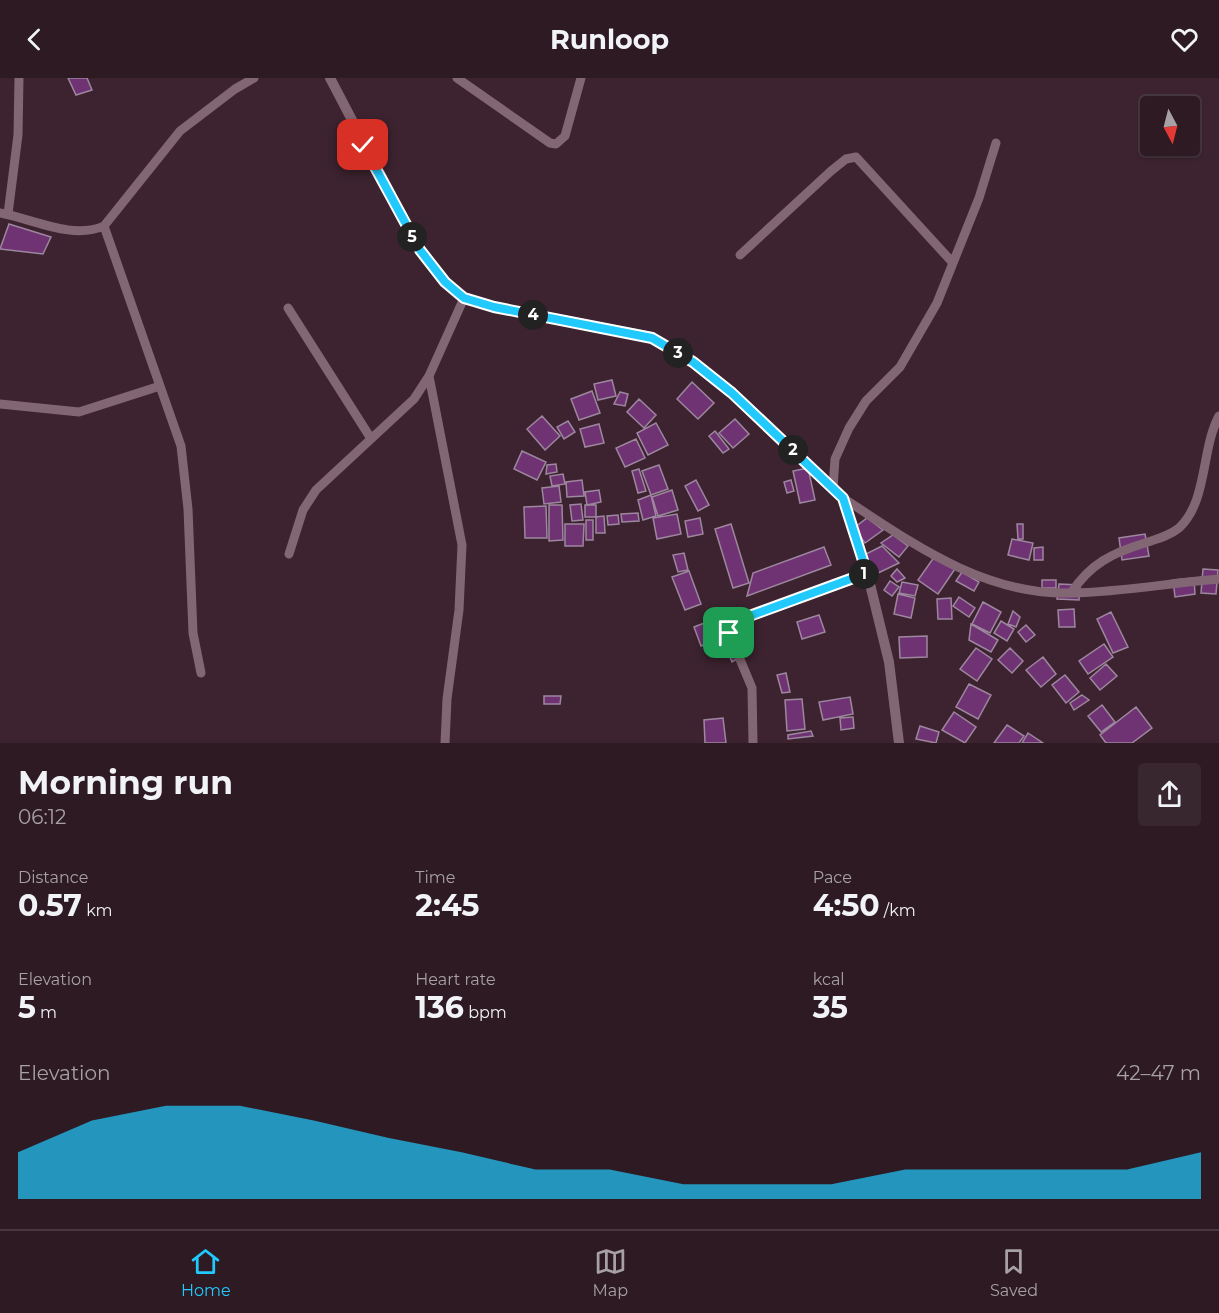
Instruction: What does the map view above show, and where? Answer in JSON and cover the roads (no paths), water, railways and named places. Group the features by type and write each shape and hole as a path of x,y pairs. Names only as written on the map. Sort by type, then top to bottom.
{"street":[{"path":"19,78 18,135 4,214 66,230 95,230 104,226 180,131 235,89 254,78"},
{"path":"330,78 420,250 445,282 464,298 494,307 652,338 693,362 732,393 843,498 926,553 960,570 1012,588 1071,593 1219,579"},
{"path":"457,78 550,143 556,144 565,136 581,78"},
{"path":"833,488 835,459 849,428 866,401 900,367 937,303 979,198 996,143"},
{"path":"740,255 831,171 846,159 856,157 953,263"},
{"path":"104,226 181,446 188,509 193,633 201,673"},
{"path":"289,554 303,510 316,490 370,437 414,399 429,376 464,298"},
{"path":"288,308 370,437"},
{"path":"429,376 462,545 459,610 447,699 445,743"},
{"path":"0,404 79,412 106,406 160,386"},
{"path":"1071,593 1095,564 1117,551 1165,537 1188,518 1198,493 1210,438 1219,416"},
{"path":"843,498 867,573 889,662 899,743"},
{"path":"753,743 753,688 729,633 730,624 867,573"}]}
